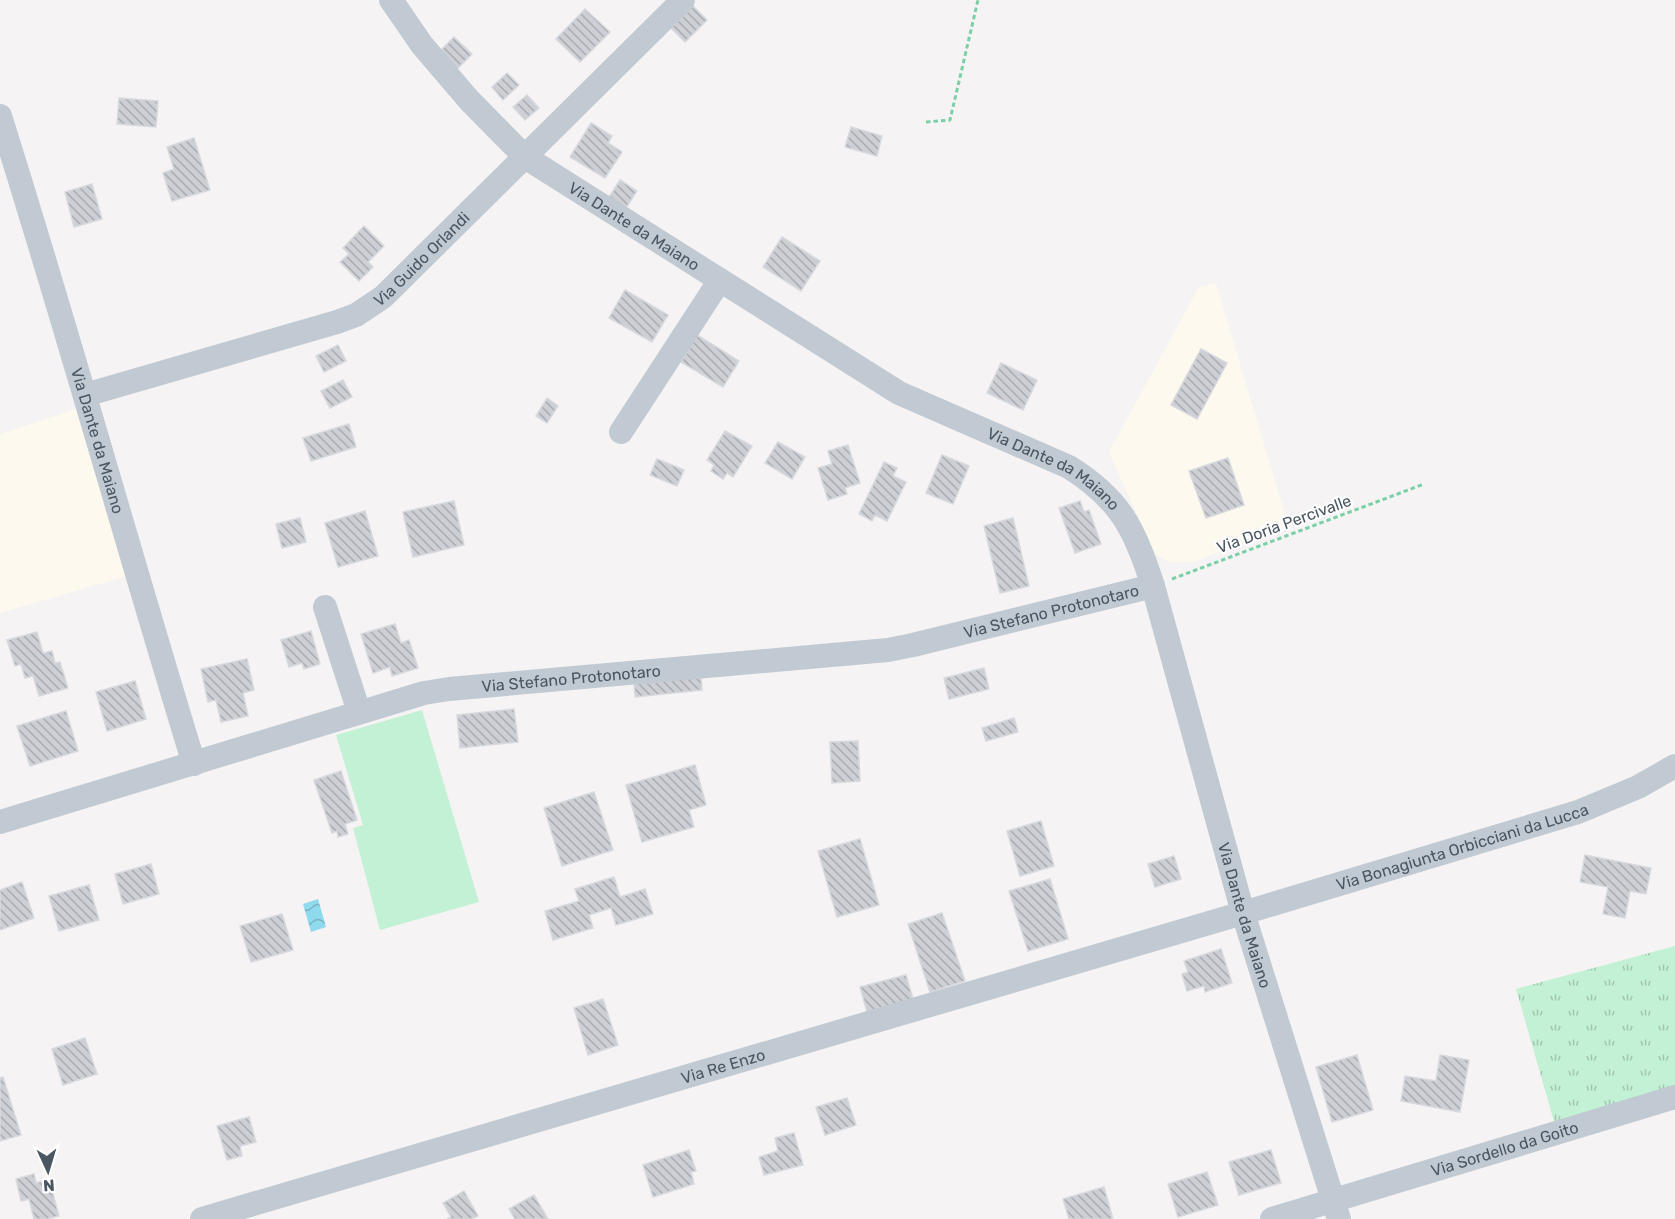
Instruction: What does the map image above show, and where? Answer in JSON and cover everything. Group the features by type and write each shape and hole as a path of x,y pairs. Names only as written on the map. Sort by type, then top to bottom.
{"street":[{"name":"Via Dante da Maiano","path":"391,0 435,61 469,100 525,157 899,393 1069,467 1091,481 1119,509 1136,536 1153,586 1243,913 1337,1210"},
{"name":"Via Guido Orlandi","path":"85,395 356,315 383,297 683,0"},
{"name":"Via Dante da Maiano","path":"0,116 45,257 138,581 194,764"},
{"path":"621,432 720,280"},
{"name":"Via Stefano Protonotaro","path":"0,822 413,696 449,689 888,650 1153,586"},
{"path":"325,607 359,712"},
{"name":"Via Bonagiunta Orbicciani da Lucca","path":"1243,913 1599,804 1638,787 1675,766"},
{"name":"Via Re Enzo","path":"202,1219 1243,913"},
{"name":"Via Sordello da Goito","path":"1272,1219 1337,1210 1675,1097"}],"path":[{"path":"926,122 950,120 978,0"},
{"name":"Via Doria Percivalle","path":"1153,586 1424,484"}],"shaded area":[{"path":"1216,283 1288,525 1193,562 1169,562 1155,555 1109,452 1199,287"},
{"path":"76,409 127,576 0,613 0,434"}],"green space":[{"path":"422,710 479,902 380,930 353,828 363,825 336,735"},
{"path":"1675,946 1675,1088 1555,1125 1516,989"}],"water":[{"path":"318,899 326,927 311,932 303,904"}],"building":[{"path":"693,6 707,20 685,42 671,28"},
{"path":"585,9 610,32 580,62 556,39"},
{"path":"454,37 472,54 457,69 439,52"},
{"path":"507,73 519,85 503,100 492,87"},
{"path":"527,95 539,108 525,120 513,107"},
{"path":"119,98 158,101 156,127 117,124"},
{"path":"591,123 612,136 608,143 622,152 605,178 570,157"},
{"path":"851,127 882,136 877,156 845,147"},
{"path":"194,138 210,190 172,201 163,173 174,169 167,147"},
{"path":"620,180 637,191 626,208 609,197"},
{"path":"92,184 102,219 74,227 65,192"},
{"path":"364,226 384,246 368,262 373,267 359,281 340,262 349,254 343,248"},
{"path":"782,237 820,261 801,291 763,267"},
{"path":"625,290 668,315 652,342 609,318"},
{"path":"697,335 739,361 723,387 681,362"},
{"path":"338,345 346,361 324,372 316,356"},
{"path":"1201,349 1227,363 1197,419 1171,405"},
{"path":"1001,363 1037,380 1023,410 987,393"},
{"path":"343,380 352,397 330,408 321,391"},
{"path":"547,398 558,406 547,423 536,416"},
{"path":"349,424 356,447 311,461 303,438"},
{"path":"725,431 752,446 733,477 727,473 723,479 711,471 714,465 707,460"},
{"path":"778,442 805,457 792,479 765,463"},
{"path":"848,445 860,483 845,488 847,494 828,500 818,468 832,464 828,451"},
{"path":"942,455 969,466 953,504 926,493"},
{"path":"1228,458 1244,505 1206,518 1189,471"},
{"path":"657,459 684,470 677,486 650,475"},
{"path":"884,462 897,468 893,476 906,482 887,521 875,515 872,521 859,514"},
{"path":"454,501 464,545 413,557 403,512"},
{"path":"1080,501 1084,512 1089,510 1101,544 1075,553 1059,508"},
{"path":"365,511 378,556 338,567 325,523"},
{"path":"300,518 306,542 282,548 276,524"},
{"path":"1013,518 1029,586 1000,593 984,526"},
{"path":"395,624 401,643 409,640 418,668 392,676 390,667 373,673 361,634"},
{"path":"311,631 320,664 304,669 302,663 289,667 281,640"},
{"path":"37,632 43,653 52,651 55,663 60,662 68,688 39,696 33,676 25,678 21,664 15,666 7,640"},
{"path":"247,659 254,690 243,693 248,716 221,722 216,700 208,702 201,669"},
{"path":"984,668 989,689 949,699 944,678"},
{"path":"701,677 702,690 635,697 634,684"},
{"path":"135,681 146,719 107,731 96,692"},
{"path":"514,709 518,742 460,748 457,715"},
{"path":"66,711 78,751 30,766 17,726"},
{"path":"1014,718 1018,732 986,741 982,728"},
{"path":"858,741 860,781 832,783 830,742"},
{"path":"695,765 706,805 689,810 694,827 642,842 626,785"},
{"path":"341,771 357,820 345,824 348,834 338,837 337,831 332,833 314,780"},
{"path":"594,792 613,850 562,866 544,808"},
{"path":"1041,821 1054,866 1020,876 1007,831"},
{"path":"860,839 879,905 837,917 818,851"},
{"path":"1585,855 1651,868 1646,894 1630,891 1625,918 1603,914 1608,887 1580,882"},
{"path":"1174,856 1181,879 1155,887 1148,864"},
{"path":"151,864 159,894 123,904 115,874"},
{"path":"614,877 620,897 645,889 653,914 616,925 611,908 589,915 593,928 553,940 545,911 579,901 575,889"},
{"path":"1050,879 1068,939 1028,951 1009,891"},
{"path":"22,882 34,918 0,930 0,890"},
{"path":"89,885 99,920 59,931 49,896"},
{"path":"942,913 965,981 930,992 908,924"},
{"path":"282,914 293,950 251,962 240,926"},
{"path":"1221,949 1232,983 1205,992 1204,986 1187,991 1182,974 1188,972 1184,961"},
{"path":"906,975 913,999 867,1012 860,987"},
{"path":"603,999 618,1045 588,1055 574,1008"},
{"path":"85,1038 97,1074 63,1085 52,1049"},
{"path":"1357,1055 1373,1110 1332,1122 1316,1067"},
{"path":"1440,1055 1469,1060 1460,1112 1401,1101 1405,1076 1436,1081"},
{"path":"3,1077 21,1135 0,1141 0,1078"},
{"path":"847,1098 856,1125 825,1135 816,1107"},
{"path":"249,1117 256,1142 240,1146 242,1156 227,1160 217,1126"},
{"path":"794,1133 803,1165 764,1175 759,1157 778,1151 775,1138"},
{"path":"689,1150 696,1171 691,1172 694,1184 653,1197 643,1165"},
{"path":"1271,1150 1281,1183 1239,1195 1229,1162"},
{"path":"1207,1172 1218,1205 1178,1217 1168,1184"},
{"path":"34,1174 36,1183 49,1179 59,1216 34,1219 29,1199 21,1201 16,1179"},
{"path":"1104,1187 1113,1219 1069,1219 1063,1199"},
{"path":"464,1191 478,1216 472,1219 447,1219 451,1217 443,1203"},
{"path":"534,1195 548,1219 515,1219 509,1209"}]}
